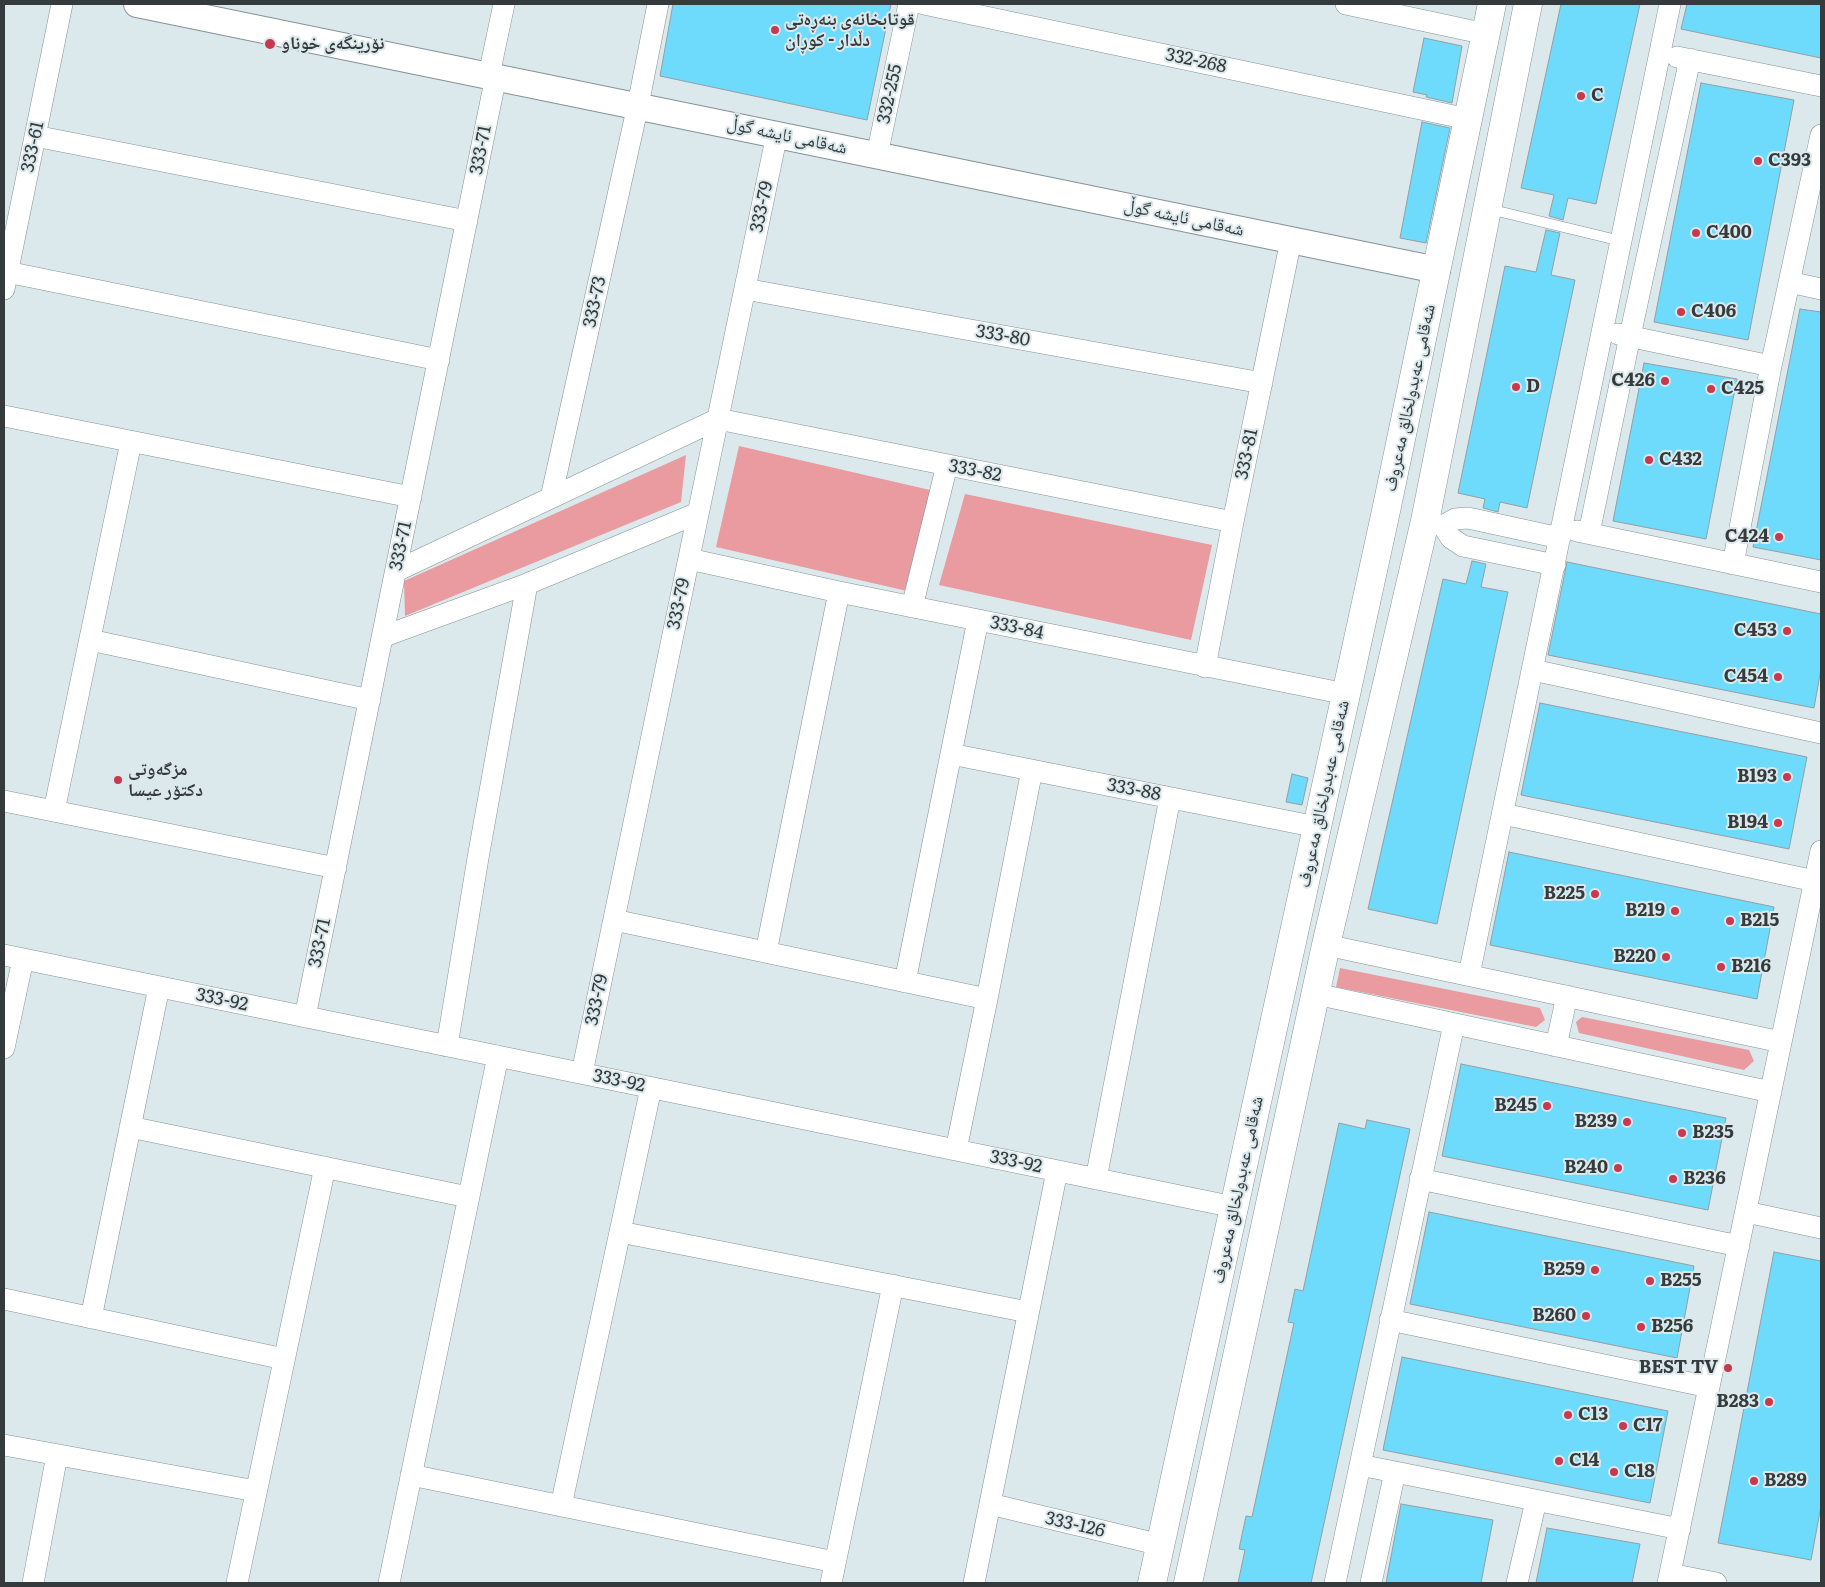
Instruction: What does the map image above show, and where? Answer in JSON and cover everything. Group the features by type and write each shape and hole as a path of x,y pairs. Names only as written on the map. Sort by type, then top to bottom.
{"main road":[{"name":"شەقامی عەبدولخالق مەعروف","path":"1152,1583 1386,511 1492,4"},
{"name":"شەقامی عەبدولخالق مەعروف","path":"1188,1583 1326,944 1434,523 1487,209 1528,4"},
{"path":"1386,511 1434,523"},
{"path":"1187,1424 1221,1431"}],"street":[{"name":"333-61","path":"6,281 62,4"},
{"name":"شەقامی ئایشە گوڵ","path":"137,4 1437,270"},
{"name":"333-71","path":"305,1017 467,221 504,4"},
{"name":"333-73","path":"551,498 638,106 658,4"},
{"name":"332-255","path":"877,155 908,4"},
{"name":"332-268","path":"924,4 1468,119"},
{"path":"1346,4 1486,34"},
{"path":"1469,975 1670,4"},
{"path":"1660,53 1821,86"},
{"path":"1589,533 1690,59"},
{"name":"333-79","path":"582,1073 777,134"},
{"path":"35,136 467,221"},
{"path":"1733,564 1789,282 1821,136"},
{"name":"333-81","path":"1205,667 1291,240"},
{"path":"6,281 439,360"},
{"path":"1789,282 1821,290"},
{"name":"333-80","path":"744,289 1262,382"},
{"path":"1603,332 1772,366"},
{"path":"4,416 411,497"},
{"path":"396,571 718,419"},
{"name":"333-82","path":"718,419 1233,522"},
{"path":"54,811 131,442"},
{"path":"912,607 947,465"},
{"path":"382,637 527,584 698,513"},
{"path":"1434,523 1468,518 1561,533 1589,533 1821,582"},
{"path":"1434,523 1450,538 1463,546 1555,565"},
{"name":"333-84","path":"689,559 912,607 1346,694"},
{"path":"447,1046 478,858 527,584"},
{"path":"766,952 839,592"},
{"path":"905,982 978,620"},
{"path":"90,640 370,700"},
{"path":"1533,670 1821,734"},
{"name":"333-88","path":"951,754 1317,827"},
{"path":"956,1150 1032,770"},
{"path":"1096,1179 1170,798"},
{"path":"4,801 336,868"},
{"path":"1503,814 1815,881"},
{"path":"1716,1583 1669,1578 1781,1042 1814,919 1815,881 1821,851"},
{"path":"614,920 987,999"},
{"path":"1326,944 1781,1042"},
{"path":"4,1048 14,957"},
{"name":"333-92","path":"14,957 1234,1207"},
{"path":"91,1318 159,987"},
{"path":"1316,994 1771,1092"},
{"path":"1556,1046 1567,996"},
{"path":"1335,1583 1454,1024"},
{"path":"389,1583 498,1056"},
{"path":"561,1506 651,1088"},
{"path":"130,1127 468,1197"},
{"path":"237,1583 324,1167"},
{"path":"974,1583 1057,1171"},
{"path":"1420,1179 1739,1246"},
{"path":"1746,1212 1821,1228"},
{"path":"620,1232 1028,1312"},
{"path":"830,1583 893,1285"},
{"path":"4,1300 284,1359"},
{"path":"1390,1320 1710,1387"},
{"path":"4,1444 256,1491"},
{"path":"33,1583 58,1454"},
{"path":"1360,1465 1680,1528"},
{"path":"1371,1583 1395,1472"},
{"path":"411,1475 835,1562"},
{"path":"1517,1583 1536,1501"},
{"name":"333-126","path":"990,1504 1160,1545"}],"lane":[{"path":"1487,209 1622,241"}],"shaded area":[{"path":"739,446 930,490 907,591 716,547"},
{"path":"686,455 681,502 405,616 404,581"},
{"path":"965,494 1212,545 1191,640 939,585"},
{"path":"1340,968 1540,1008 1545,1020 1536,1027 1336,987"},
{"path":"1582,1017 1749,1050 1754,1061 1744,1070 1579,1033 1576,1022"}],"building":[{"path":"673,4 891,4 867,120 660,76"},
{"name":"C","path":"1561,4 1640,4 1596,204 1568,198 1563,220 1549,216 1554,195 1521,188"},
{"path":"1687,4 1821,4 1821,58 1681,29"},
{"path":"1424,38 1462,46 1452,103 1413,92"},
{"path":"1701,83 1794,100 1748,340 1654,322"},
{"path":"1422,122 1450,128 1426,243 1400,238"},
{"name":"D","path":"1546,230 1560,233 1551,275 1575,280 1527,508 1500,502 1498,512 1483,508 1485,499 1458,493 1505,266 1536,272"},
{"path":"1800,309 1821,312 1821,560 1753,547"},
{"path":"1644,363 1737,379 1706,539 1613,521"},
{"path":"1472,561 1486,564 1481,587 1508,592 1437,924 1368,909 1443,579 1466,584"},
{"path":"1567,562 1821,614 1821,669 1814,708 1548,655"},
{"path":"1540,703 1807,757 1789,849 1521,795"},
{"path":"1292,774 1308,778 1302,805 1286,802"},
{"path":"1509,852 1774,907 1757,999 1490,945"},
{"path":"1461,1064 1726,1118 1708,1210 1442,1156"},
{"path":"1367,1120 1410,1129 1311,1583 1238,1583 1245,1550 1239,1549 1246,1516 1252,1517 1294,1323 1288,1322 1295,1289 1303,1291 1339,1123 1365,1129"},
{"path":"1429,1212 1694,1266 1677,1358 1410,1304"},
{"path":"1774,1252 1821,1261 1821,1506 1811,1560 1718,1543"},
{"path":"1402,1357 1668,1411 1650,1503 1383,1450"},
{"path":"1401,1504 1493,1520 1481,1583 1386,1583"},
{"path":"1547,1528 1640,1544 1632,1583 1536,1583"}],"place":[{"name":"قوتابخانەی بنەڕەتی دڵدار - کوڕان","path":"775,30"},
{"name":"نۆرینگەی خوناو","path":"270,44"},
{"name":"C","path":"1581,96"},
{"name":"C393","path":"1758,161"},
{"name":"C400","path":"1696,233"},
{"name":"C406","path":"1681,312"},
{"name":"C426","path":"1665,381"},
{"name":"D","path":"1516,387"},
{"name":"C425","path":"1711,389"},
{"name":"C432","path":"1649,460"},
{"name":"C424","path":"1779,537"},
{"name":"C453","path":"1787,631"},
{"name":"C454","path":"1778,677"},
{"name":"B193","path":"1787,777"},
{"name":"مزگەوتی دکتۆر عیسا","path":"118,780"},
{"name":"B194","path":"1778,823"},
{"name":"B225","path":"1595,894"},
{"name":"B219","path":"1675,911"},
{"name":"B215","path":"1730,921"},
{"name":"B220","path":"1666,957"},
{"name":"B216","path":"1721,967"},
{"name":"B245","path":"1547,1106"},
{"name":"B239","path":"1627,1122"},
{"name":"B235","path":"1682,1133"},
{"name":"B240","path":"1618,1168"},
{"name":"B236","path":"1673,1179"},
{"name":"B259","path":"1595,1270"},
{"name":"B255","path":"1650,1281"},
{"name":"B260","path":"1586,1316"},
{"name":"B256","path":"1641,1327"},
{"name":"BEST TV","path":"1728,1368"},
{"name":"B283","path":"1769,1402"},
{"name":"C13","path":"1568,1415"},
{"name":"C17","path":"1623,1426"},
{"name":"C14","path":"1559,1461"},
{"name":"C18","path":"1614,1472"},
{"name":"B289","path":"1754,1481"}]}
